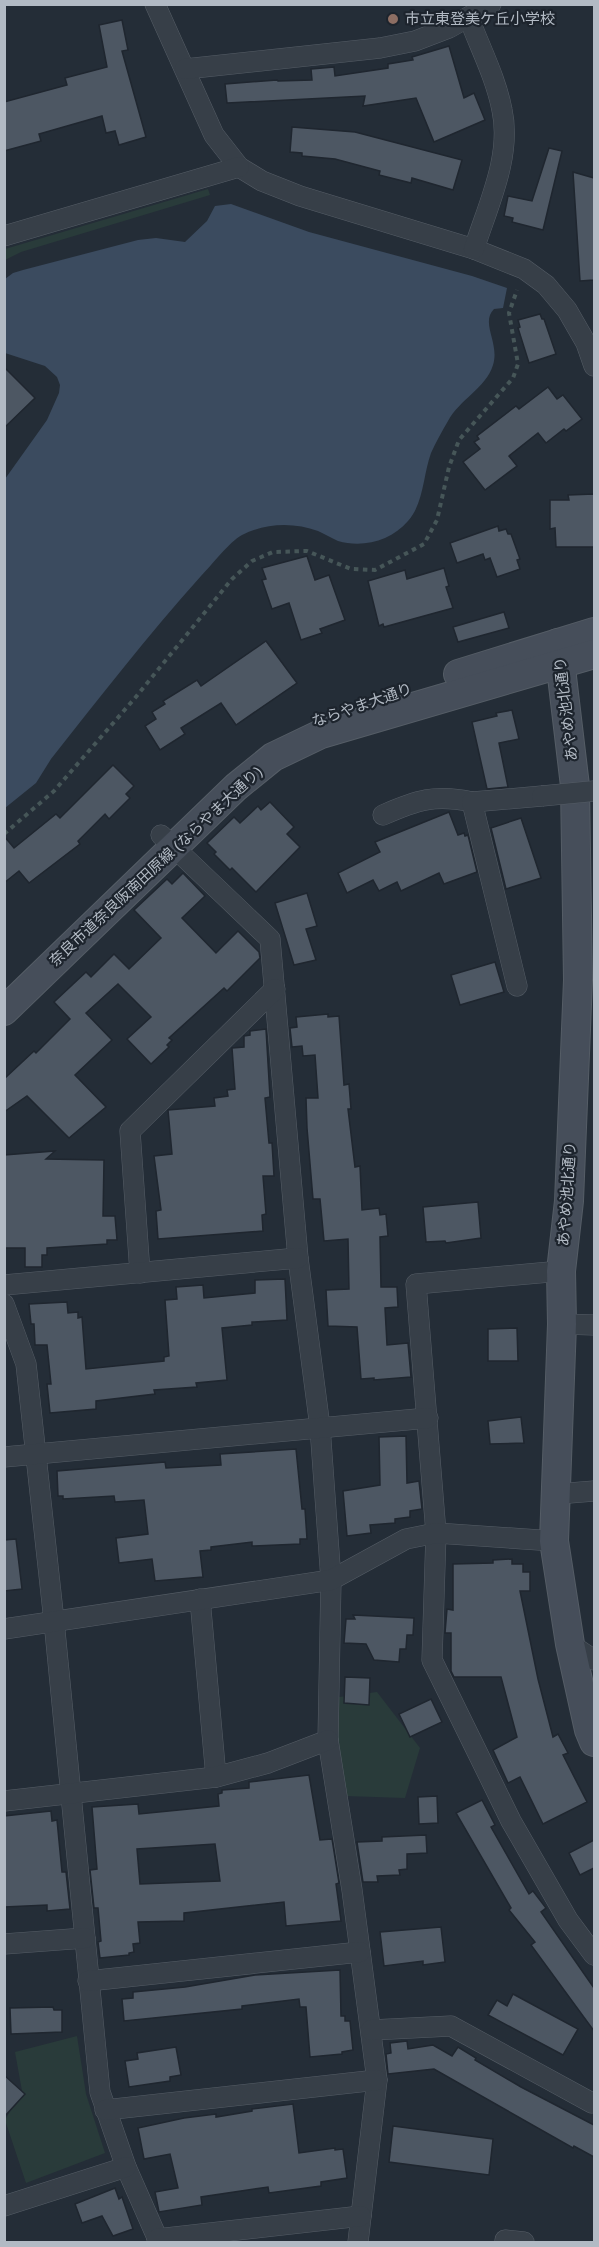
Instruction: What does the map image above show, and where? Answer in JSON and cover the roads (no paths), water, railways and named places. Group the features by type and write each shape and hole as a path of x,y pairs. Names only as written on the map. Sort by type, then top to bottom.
{"street":[{"path":"155,4 214,135 239,167 262,181 300,196 474,249 524,269 546,285 567,310 586,343 594,366"},
{"path":"185,69 380,48 415,41 469,18 490,4"},
{"path":"469,18 498,93 504,128 502,161 474,249"},
{"path":"4,236 239,167"},
{"name":"ならやま大通り","path":"4,985 168,841 246,759 272,741 320,717 560,653 594,632"},
{"path":"560,653 594,654"},
{"name":"あやめ池北通り","path":"560,653 575,786 578,980 569,1201 561,1271 562,1324 554,1541 570,1644 589,1730 594,1742"},
{"path":"383,814 417,800 454,798 472,802 594,791"},
{"path":"472,802 517,986"},
{"path":"168,841 270,939 298,1257 320,1428 331,1580 328,1740 377,2079 358,2242"},
{"name":"奈良市道奈良阪南田原線 (ならやま大通り)","path":"4,1011 168,841"},
{"path":"141,1273 130,1131 275,989"},
{"path":"4,1285 298,1257"},
{"path":"561,1271 416,1284 436,1533 432,1660 511,1821 568,1920 594,1955"},
{"path":"4,1304 26,1364 54,1621 100,2092 126,2167 158,2241 361,2216"},
{"path":"562,1324 594,1325"},
{"path":"4,1457 428,1418"},
{"path":"557,1494 594,1491"},
{"path":"4,1629 331,1580 406,1539 436,1533 554,1541"},
{"path":"200,1599 216,1778"},
{"path":"570,1644 594,1660"},
{"path":"4,1801 216,1778 268,1763 328,1740"},
{"path":"4,1944 85,1938"},
{"path":"88,1981 360,1952"},
{"path":"370,2030 451,2026 592,2103"},
{"path":"105,2110 377,2079"},
{"path":"4,2206 126,2167"},
{"path":"505,2242 505,2240 524,2242"}],"water":[{"path":"231,204 309,232 472,276 507,288 503,308 494,309 490,315 489,327 494,349 493,365 485,380 453,414 444,429 431,453 417,506 401,528 385,538 357,544 338,541 309,528 289,525 260,528 237,538 143,643 51,759 36,783 5,808 5,479 47,420 59,393 60,385 57,377 45,366 5,353 5,279 23,270 138,240 156,238 185,242 207,221 215,206"}],"place":[{"name":"市立東登美ケ丘小学校","path":"393,19"}]}
